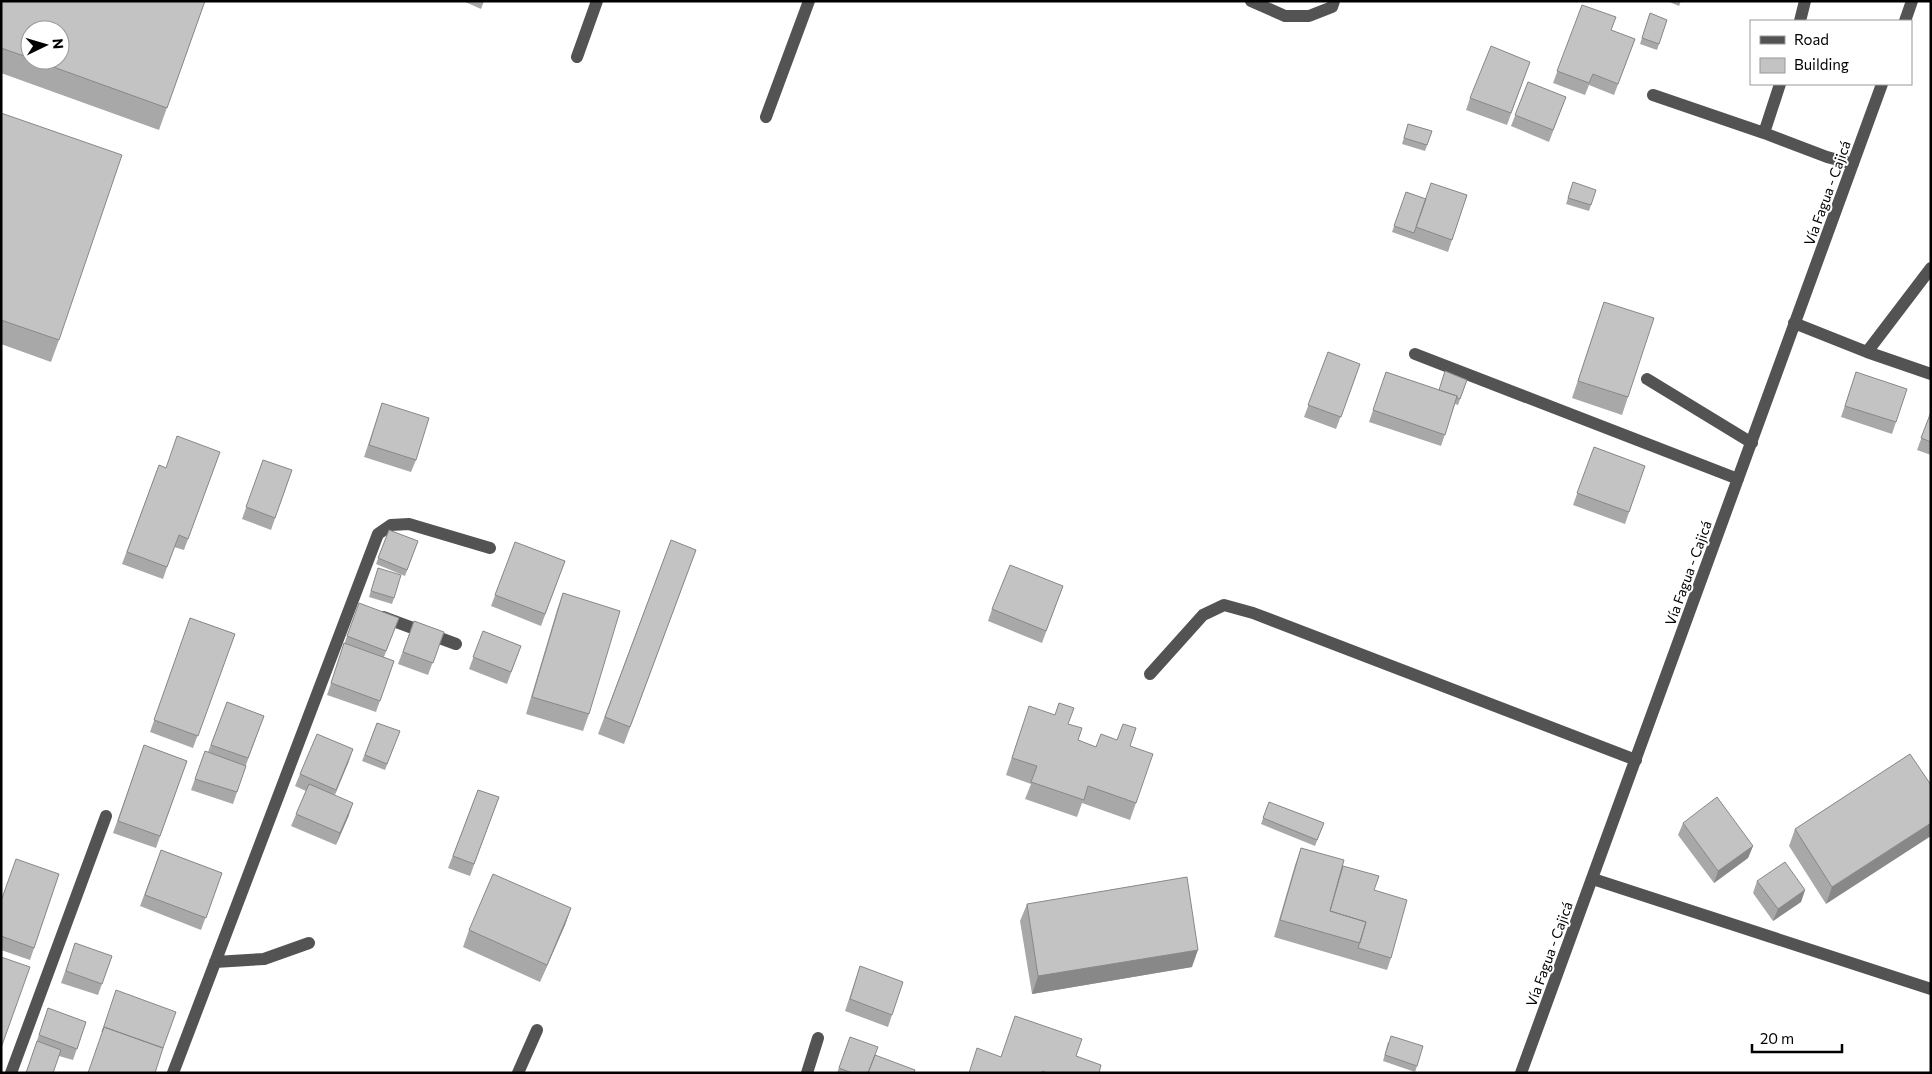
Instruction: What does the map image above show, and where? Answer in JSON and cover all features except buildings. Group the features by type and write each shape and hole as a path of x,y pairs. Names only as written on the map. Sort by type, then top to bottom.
{"street":[{"path":"577,57 597,1"},
{"path":"766,117 809,1"},
{"path":"1252,1 1285,16 1309,16 1332,8 1334,1"},
{"path":"1800,20 1805,1"},
{"path":"1905,20 1912,1"},
{"path":"1764,133 1780,85"},
{"name":"Vía Fagua - Cajicá","path":"1521,1073 1882,85"},
{"path":"1653,95 1827,157 1854,164"},
{"path":"1867,352 1931,268"},
{"path":"1794,323 1867,352 1931,374"},
{"path":"1415,354 1738,479"},
{"path":"1647,379 1752,443"},
{"path":"173,1073 215,962 359,608 378,534 391,525 409,524 490,548"},
{"path":"1150,674 1203,615 1224,604 1253,612 1636,760"},
{"path":"359,608 456,644"},
{"path":"11,1073 106,816"},
{"path":"1592,879 1931,989"},
{"path":"215,962 264,959 309,943"},
{"path":"518,1073 537,1030"},
{"path":"807,1073 818,1038"}]}
